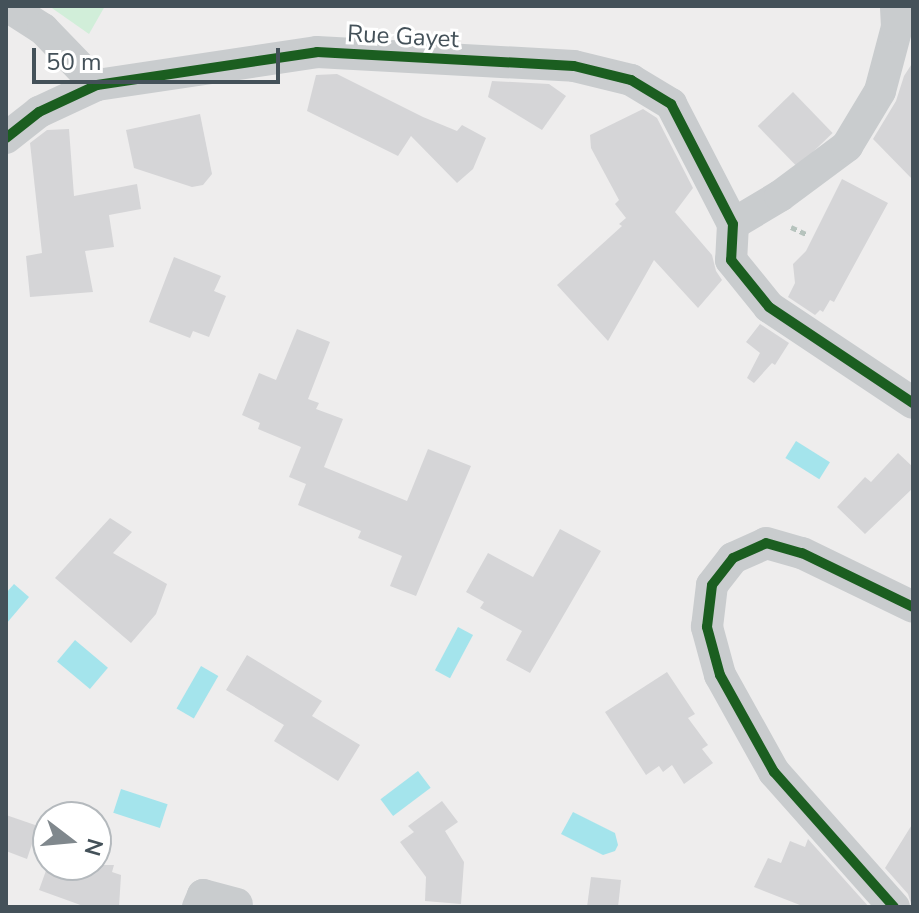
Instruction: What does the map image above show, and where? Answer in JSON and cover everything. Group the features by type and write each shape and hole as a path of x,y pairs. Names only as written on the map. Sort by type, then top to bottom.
{"street":[{"path":"7,6 43,29 97,85"},
{"path":"896,6 897,27 880,91 847,146 780,196 733,224 731,260 769,307 913,403"},
{"name":"Rue Gayet","path":"6,138 39,112 97,85 317,52 574,66 631,80 671,104 733,224"},
{"path":"894,907 774,772 720,675 707,627 712,585 733,558 766,543 802,553 913,607"},
{"path":"198,907 203,895 237,904"}],"path":[{"path":"792,227 808,235"}],"green space":[{"path":"49,6 105,6 89,34"}],"water":[{"path":"796,441 830,462 819,479 785,458"},
{"path":"14,584 29,597 6,624 6,593"},
{"path":"458,627 473,635 450,678 435,670"},
{"path":"75,640 108,668 90,689 57,661"},
{"path":"201,666 218,676 194,718 176,708"},
{"path":"418,771 431,788 393,816 380,799"},
{"path":"121,789 168,804 160,828 113,813"},
{"path":"573,812 615,833 618,845 615,851 603,855 561,834"}],"building":[{"path":"913,62 913,180 873,139 896,101 904,76"},
{"path":"337,74 423,117 457,131 462,125 486,138 473,169 457,183 411,136 398,156 307,111 316,75"},
{"path":"492,81 549,84 566,96 542,130 488,97"},
{"path":"793,92 833,133 797,167 758,126"},
{"path":"643,109 657,118 693,188 675,212 712,255 722,280 698,308 654,260 608,341 557,285 622,226 619,224 626,218 615,204 619,200 591,148 590,135"},
{"path":"200,114 212,174 203,185 192,187 134,168 126,130"},
{"path":"69,129 74,196 137,184 141,209 109,215 114,247 85,251 93,292 30,297 26,256 42,253 30,143 47,130"},
{"path":"842,179 888,203 834,302 830,300 823,312 820,310 815,315 788,297 795,283 793,264 806,251"},
{"path":"174,257 221,276 214,291 226,296 209,337 193,331 190,338 149,322"},
{"path":"760,324 789,343 775,365 772,363 754,383 747,378 760,353 746,342"},
{"path":"297,329 330,342 308,399 319,403 316,409 343,419 324,467 407,501 428,449 471,466 416,596 390,586 402,556 358,538 361,531 298,505 306,484 289,477 301,447 258,429 260,423 242,415 259,373 276,380"},
{"path":"898,453 913,467 913,488 865,534 837,507 865,477 871,482"},
{"path":"110,518 132,532 113,553 167,584 156,614 131,643 55,578"},
{"path":"560,529 601,551 530,673 506,660 522,631 480,608 484,602 466,592 488,553 533,577"},
{"path":"247,655 322,701 312,716 360,745 338,781 274,741 284,725 226,690"},
{"path":"667,672 695,714 688,718 708,745 702,749 713,763 684,784 672,765 663,772 659,766 646,775 605,712"},
{"path":"442,801 458,822 445,831 464,862 461,904 425,901 426,877 400,842 414,832 408,826"},
{"path":"6,815 32,824 32,844 27,859 6,851"},
{"path":"913,823 912,907 908,894 885,868"},
{"path":"808,839 869,907 805,907 754,887 768,858 781,863 790,841 805,847"},
{"path":"112,872 121,875 119,907 86,907 39,890 42,881 112,881"},
{"path":"591,877 621,880 618,907 587,907"}],"cycle path":[{"path":"6,138 39,112 97,85 317,52 574,66 631,80 671,104 733,224 731,260 769,307 913,403"},
{"path":"894,907 774,772 720,675 707,627 712,585 733,558 766,543 802,553 913,607"}]}
